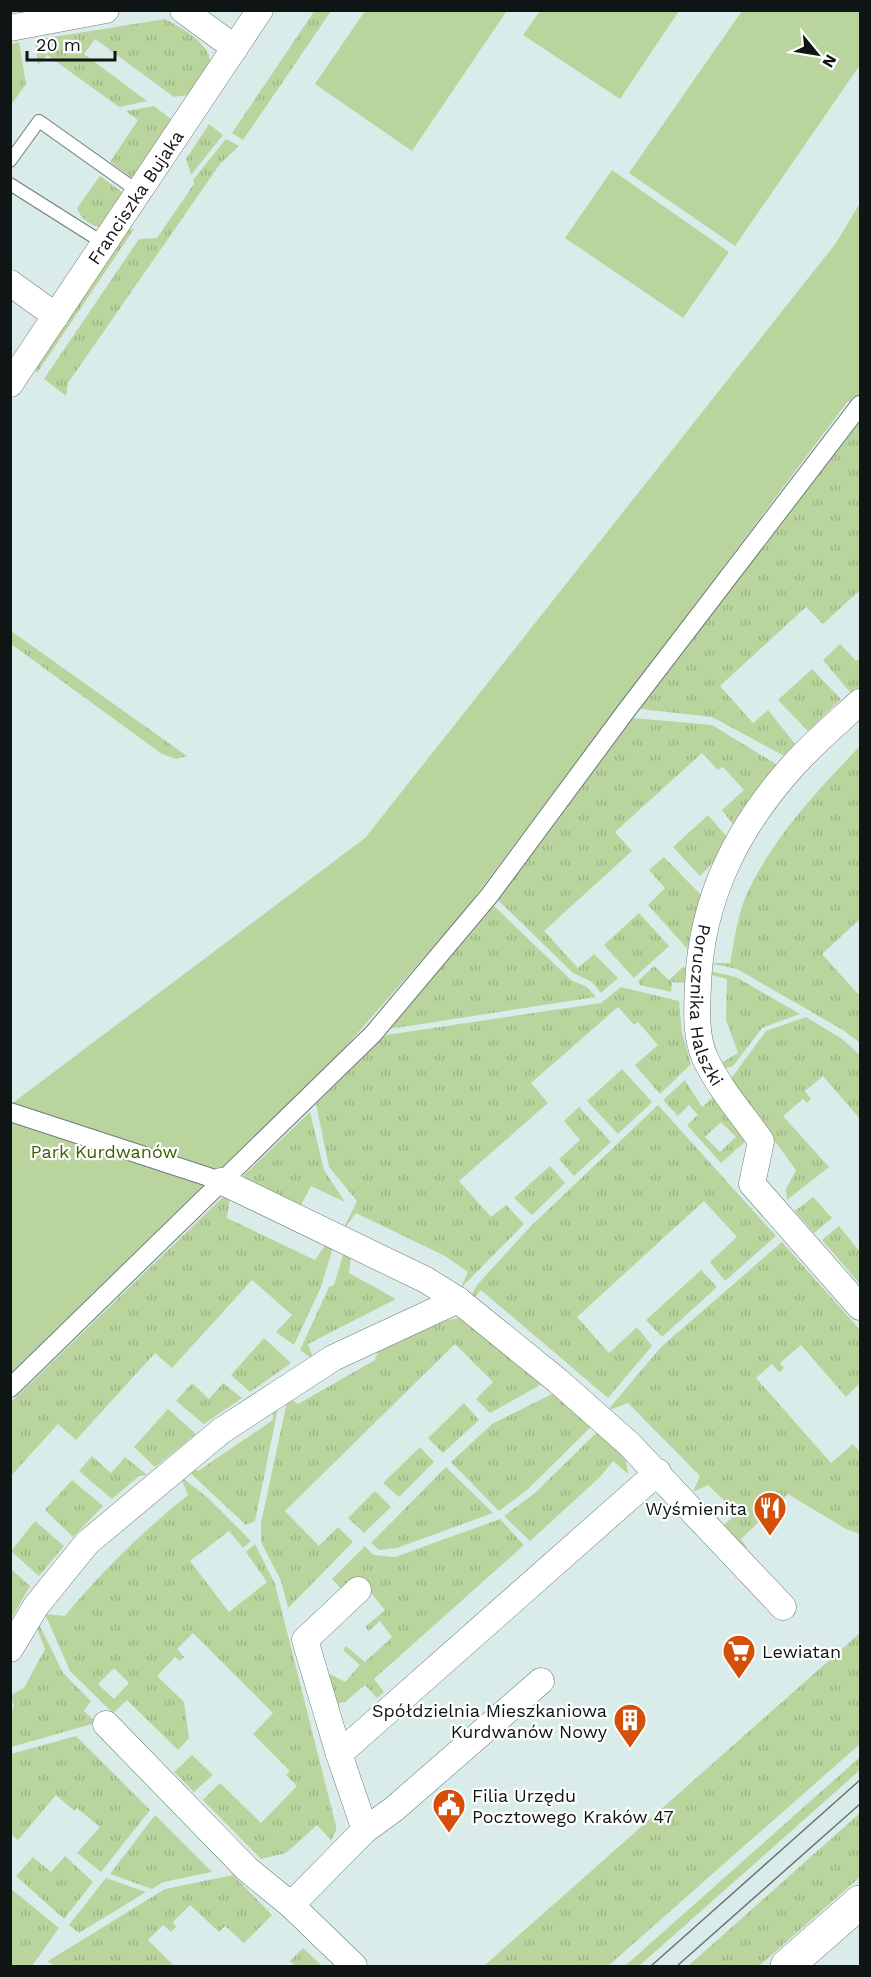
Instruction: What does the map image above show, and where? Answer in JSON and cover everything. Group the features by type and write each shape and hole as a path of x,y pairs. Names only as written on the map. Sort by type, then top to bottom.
{"main road":[{"path":"788,1966 861,1902"}],"street":[{"path":"10,28 106,10"},
{"path":"183,10 236,48"},
{"name":"Franciszka Bujaka","path":"10,384 260,10"},
{"path":"10,283 56,316"},
{"path":"10,1388 374,1034 448,947 861,405"},
{"name":"Porucznika Halszki","path":"861,702 791,768 740,837 713,891 703,933 697,1002 704,1056 719,1082 761,1141 752,1184 861,1307"},
{"path":"10,1112 221,1181 416,1276 458,1300 567,1388 658,1472 783,1607"},
{"path":"10,1649 36,1606 87,1543 212,1438 287,1386 333,1358 458,1300"},
{"path":"339,1754 658,1472"},
{"path":"358,1590 305,1640 339,1754 365,1830"},
{"path":"291,1905 365,1830 394,1809 541,1681"},
{"path":"106,1724 247,1869 291,1905 354,1966"}],"lane":[{"path":"10,161 39,121 140,192"},
{"path":"10,184 105,244"}],"green space":[{"path":"315,10 331,11 243,140 232,133"},
{"path":"365,11 506,12 412,151 315,84"},
{"path":"540,11 679,11 620,99 523,35"},
{"path":"742,11 860,11 860,65 735,246 629,173"},
{"path":"165,19 201,43 209,57 208,72 196,94 174,97 95,39 84,54 147,101 119,107 47,55 38,65 35,40"},
{"path":"19,42 26,84 11,105 11,44"},
{"path":"154,106 176,123 141,178 132,178 110,162 138,120 126,111"},
{"path":"209,124 223,135 191,175 186,159"},
{"path":"226,139 239,146 220,164 68,383 66,396 44,379 139,239 157,238 194,184 193,180"},
{"path":"612,170 729,252 683,318 565,238"},
{"path":"100,176 122,192 125,201 106,228 97,227 88,222 77,208"},
{"name":"Park Kurdwanów","path":"860,203 860,414 848,401 462,914 341,1052 11,1373 10,1105 365,838 836,243"},
{"path":"134,229 37,373 34,367 126,230"},
{"path":"860,419 860,590 823,624 806,607 720,686 753,723 768,710 796,745 786,757 712,717 640,709"},
{"path":"11,631 187,756 176,759 162,754 11,644"},
{"path":"840,644 856,661 860,658 860,693 855,698 823,660"},
{"path":"812,669 841,699 808,731 778,700"},
{"path":"633,718 712,725 781,767 735,827 722,810 744,790 723,767 718,770 702,753 615,832 632,851 544,931 578,968 594,954 618,978 601,993 592,982 573,973 498,900"},
{"path":"860,746 860,919 822,954 858,994 860,993 860,1043 843,1030 737,969 708,963 730,963 743,905 761,867 800,812"},
{"path":"708,815 732,843 700,876 673,847"},
{"path":"664,857 703,897 691,953 648,905 665,888 649,870"},
{"path":"494,906 571,980 587,987 596,997 389,1029"},
{"path":"639,913 669,946 634,978 604,945"},
{"path":"654,966 669,980 683,967 689,969 687,983 672,982 671,992 640,985 638,981"},
{"path":"709,971 736,977 800,1014 762,1028 733,1066 723,1069 721,1063 738,1053 726,1020 727,979 708,974"},
{"path":"621,987 679,1001 682,1033 691,1064 660,1094 635,1065 658,1045 638,1022 634,1025 618,1007 531,1083 548,1103 459,1181 491,1217 506,1205 524,1224 460,1289 468,1272 445,1256 356,1213 343,1230 357,1201 329,1167 316,1104 386,1035 601,1003"},
{"path":"806,1017 842,1039 860,1055 860,1119 823,1076 805,1091 811,1099 807,1103 803,1099 783,1116 829,1167 787,1200 786,1189 796,1170 730,1080 766,1031"},
{"path":"622,1069 652,1102 618,1134 587,1101"},
{"path":"685,1080 702,1107 717,1094 749,1138 721,1163 687,1125 698,1115 689,1105 678,1116 663,1100","holes":["721,1122 736,1137 720,1152 705,1137"]},
{"path":"658,1105 776,1236 725,1281 710,1262 737,1237 704,1201 577,1317 609,1353 637,1327 652,1346 608,1398 481,1290 474,1298 471,1296 477,1285 530,1227"},
{"path":"579,1107 611,1142 574,1176 559,1159 580,1140 564,1121"},
{"path":"310,1112 324,1170 345,1202 311,1186 299,1209 243,1179 244,1175"},
{"path":"550,1166 565,1183 532,1215 514,1198"},
{"path":"226,1194 230,1198 227,1218 315,1260 327,1243 333,1247 321,1287 294,1345 276,1332 292,1315 252,1280 172,1368 155,1353 76,1440 58,1424 11,1476 11,1402"},
{"path":"813,1197 832,1218 814,1233 795,1211"},
{"path":"839,1226 860,1252 860,1284 822,1240"},
{"path":"782,1242 860,1330 860,1383 846,1397 801,1345 780,1363 784,1368 779,1372 772,1364 756,1378 831,1463 853,1444 860,1452 860,1534 846,1529 788,1494 741,1539 747,1548 744,1552 723,1526 737,1513 708,1485 693,1492 700,1476 628,1403 607,1411 661,1347"},
{"path":"344,1252 351,1256 349,1273 396,1299 308,1344 314,1360 300,1350 329,1287 334,1285"},
{"path":"701,1270 717,1287 662,1337 646,1320"},
{"path":"458,1318 468,1321 546,1382 490,1413 476,1399 493,1382 455,1344 285,1511 319,1546 338,1527 353,1542 288,1608 281,1581 261,1542 261,1523 288,1397 298,1404 375,1360 380,1345 442,1321"},
{"path":"264,1338 291,1363 250,1392 231,1375"},
{"path":"192,1383 209,1399 223,1383 242,1398 204,1424 176,1401"},
{"path":"556,1392 594,1424 528,1489 499,1511 451,1462 492,1424"},
{"path":"279,1403 255,1521 246,1525 187,1470 190,1467 198,1471 273,1420 272,1408"},
{"path":"464,1403 479,1420 443,1453 428,1438"},
{"path":"168,1409 196,1434 155,1467 134,1447"},
{"path":"600,1429 623,1454 628,1474 613,1461 600,1477 530,1541 504,1516 535,1493"},
{"path":"420,1447 434,1462 399,1497 383,1483"},
{"path":"92,1456 111,1473 125,1457 147,1475 139,1476 112,1499 79,1471"},
{"path":"446,1467 493,1513 397,1548 379,1550 371,1543"},
{"path":"180,1476 208,1498 251,1541 243,1548 229,1531 190,1561 229,1612 267,1582 246,1552 255,1544 275,1584 336,1826 331,1840 317,1825 286,1853 261,1859 203,1800 220,1783 261,1823 297,1786 286,1775 290,1771 253,1734 273,1713 193,1633 177,1649 184,1657 180,1661 175,1657 157,1676 184,1702 189,1738 178,1750 127,1700 113,1713 70,1671 45,1614 65,1616 123,1552 188,1495","holes":["114,1668 129,1683 114,1699 98,1684"]},
{"path":"72,1480 103,1506 73,1537 45,1510"},
{"path":"375,1491 391,1507 364,1533 348,1518"},
{"path":"500,1519 524,1545 374,1679 384,1692 377,1698 365,1685 345,1702 339,1703 340,1719 324,1671 345,1682 360,1665 343,1650 346,1646 365,1662 392,1637 380,1621 369,1631 365,1627 385,1610 371,1593 355,1604 332,1579 365,1546 373,1555 395,1557"},
{"path":"35,1521 64,1546 39,1576 11,1551"},
{"path":"10,1568 30,1586 11,1619 10,1619"},
{"path":"38,1622 63,1673 91,1701 84,1711 95,1721 92,1724 11,1747 10,1713 14,1707 11,1695 24,1688 45,1649 36,1626"},
{"path":"860,1633 860,1744 608,1966 484,1966"},
{"path":"76,1736 150,1810 101,1872 77,1853 100,1827 77,1808 74,1811 56,1795 18,1840 11,1834 11,1754"},
{"path":"192,1755 213,1775 194,1792 174,1772"},
{"path":"860,1757 860,1770 639,1966 625,1966"},
{"path":"860,1813 860,1877 759,1966 688,1966"},
{"path":"155,1815 212,1872 163,1882 152,1889 110,1874"},
{"path":"65,1856 93,1882 64,1919 16,1876 33,1857 51,1872"},
{"path":"233,1875 272,1915 244,1943 225,1926 219,1932 190,1905 173,1922 176,1927 171,1932 163,1925 148,1940 174,1966 54,1966 48,1961 165,1889"},
{"path":"106,1878 146,1892 79,1933 69,1925"},
{"path":"10,1888 59,1928 32,1966 11,1966"},
{"path":"303,1948 322,1966 295,1966 290,1961"}],"tram line":[{"path":"651,1966 860,1780"},
{"path":"677,1966 860,1804"}],"place":[{"name":"Wyśmienita","path":"770,1537"},
{"name":"Lewiatan","path":"739,1680"},
{"name":"Spółdzielnia Mieszkaniowa Kurdwanów Nowy","path":"630,1749"},
{"name":"Filia Urzędu Pocztowego Kraków 47","path":"449,1834"}]}
